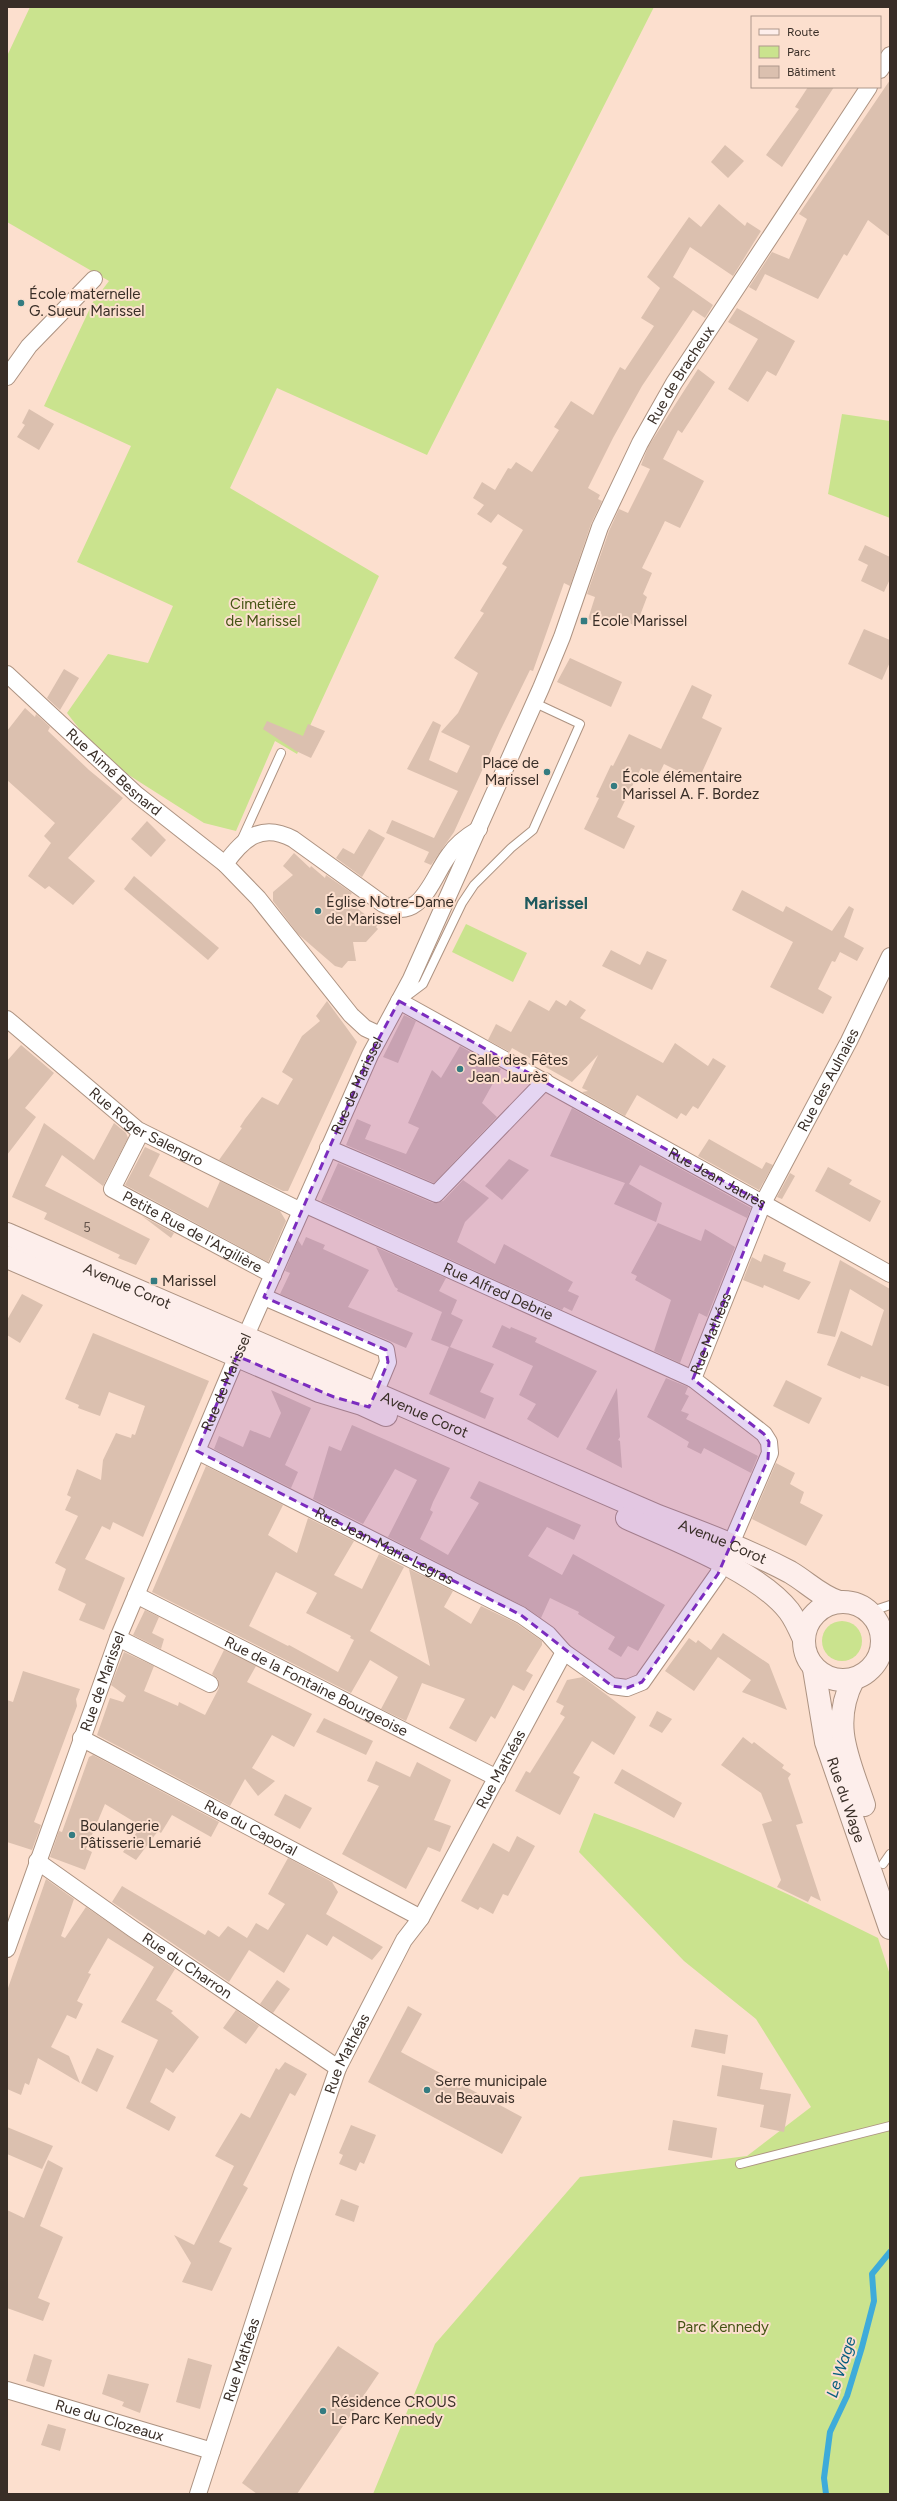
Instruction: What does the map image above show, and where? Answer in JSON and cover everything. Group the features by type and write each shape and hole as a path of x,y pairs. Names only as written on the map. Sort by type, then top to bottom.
{"street":[{"path":"881,68 890,55"},
{"name":"Rue de Bracheux","path":"541,688 567,623 600,527 651,422 687,363 868,88"},
{"path":"7,377 29,346 94,279"},
{"name":"Rue Aimé Besnard","path":"7,674 136,794 225,864 258,898 350,1015 365,1028 380,1035"},
{"name":"Rue de Marissel","path":"7,1949 37,1861 118,1638 241,1347 328,1148 380,1035 399,1001 479,829 541,688"},
{"path":"225,864 240,844 254,835 270,832 283,834 392,909 406,910 417,904 456,845 479,829"},
{"name":"Rue des Aulnaies","path":"763,1203 849,1041 890,956"},
{"name":"Rue Jean Jaurès","path":"399,1001 890,1274"},
{"name":"Rue Roger Salengro","path":"7,1019 141,1132 303,1208"},
{"path":"328,1148 436,1194 545,1081"},
{"name":"Petite Rue de l'Argilière","path":"141,1132 112,1189 273,1275"},
{"name":"Rue Mathéas","path":"198,2494 302,2173 338,2068 404,1940 421,1918 564,1652 612,1686 627,1688 635,1686 647,1677 706,1593 727,1553 768,1459 769,1442 764,1434 693,1380 763,1203"},
{"name":"Rue Alfred Debrie","path":"303,1208 693,1380"},
{"name":"Avenue Corot","path":"7,1234 241,1347"},
{"name":"Avenue Corot","path":"7,1257 241,1347 658,1516 727,1553 790,1572 824,1596 839,1602 858,1605 878,1620"},
{"path":"264,1296 382,1347 388,1355 388,1362 372,1400"},
{"name":"Rue Jean-Marie Legras","path":"197,1451 521,1615 548,1634 564,1652"},
{"name":"Avenue Corot","path":"727,1553 773,1594 789,1611 803,1637 805,1654 814,1668"},
{"name":"Rue de la Fontaine Bourgeoise","path":"136,1595 497,1778"},
{"path":"803,1637 806,1626 817,1611 839,1602"},
{"path":"814,1668 834,1680 852,1680 869,1671 883,1658 881,1633 878,1620"},
{"path":"118,1638 210,1684"},
{"name":"Rue du Wage","path":"814,1668 819,1689 821,1720 825,1737 890,1928"},
{"name":"Rue du Wage","path":"852,1680 843,1706 842,1733 888,1867"},
{"name":"Rue du Caporal","path":"81,1738 421,1918"},
{"name":"Rue du Charron","path":"37,1861 133,1929 338,2068"},
{"name":"Rue du Clozeaux","path":"7,2390 212,2451"}],"lane":[{"path":"399,1001 423,984 462,903 474,885 511,848 533,830 580,724 535,703"},
{"path":"240,844 281,753"},
{"path":"878,1620 890,1605"},
{"path":"740,2164 890,2126"}],"highlighted area":[{"path":"399,1001 763,1203 693,1379 764,1434 769,1442 768,1459 718,1574 642,1682 627,1688 612,1686 521,1615 197,1451 237,1356 334,1397 369,1407 375,1394 388,1362 386,1350 264,1297 370,1055"}],"green space":[{"name":"Cimetière de Marissel","path":"30,7 654,7 427,455 277,388 230,488 379,576 297,754 275,741 236,831 204,823 102,758 67,713 108,654 148,663 173,606 77,562 131,446 44,406 93,302 109,281 7,222 7,56"},
{"path":"842,414 890,421 890,518 828,494"},
{"path":"466,924 527,953 513,982 452,952"},
{"path":"842,1621 850,1623 856,1627 860,1633 862,1641 860,1649 856,1655 850,1659 842,1661 834,1659 828,1655 824,1649 822,1641 824,1633 828,1627 834,1623"},
{"name":"Parc Kennedy","path":"594,1813 667,1841 738,1871 878,1938 890,1975 890,2494 373,2494 435,2344 580,2177 747,2156 811,2107 756,2019 684,1961 579,1852"}],"building":[{"path":"890,80 890,237 868,220 847,256 844,254 818,299 765,274 756,291 749,287 772,252 789,259 807,219 799,214"},
{"path":"807,88 833,88 782,167 766,155 799,109 795,107"},
{"path":"725,145 744,161 728,178 711,162"},
{"path":"719,204 745,226 747,222 761,231 733,276 690,247 673,277 713,305 705,318 693,310 642,386 613,438 588,488 600,495 598,499 602,501 591,524 570,586 564,583 533,671 530,670 500,731 454,832 431,865 424,862 429,852 386,833 392,820 434,838 458,791 407,769 433,721 441,725 429,760 457,773 470,746 441,732 458,713 478,673 454,658 484,613 480,611 507,567 502,564 523,530 498,514 491,523 477,514 484,505 473,498 482,482 495,490 508,468 511,469 516,462 532,472 559,430 554,427 571,401 593,415 620,367 625,370 654,326 641,318 660,288 647,277 689,217 701,227"},
{"path":"737,308 795,341 776,376 767,371 748,402 728,389 758,339 728,322"},
{"path":"698,369 715,382 682,433 678,430 663,459 704,481 680,528 665,521 642,568 652,573 643,594 647,597 636,626 615,617 610,628 588,619 595,597 587,594 609,531 619,509 628,513 650,469 641,465 648,447"},
{"path":"29,409 54,424 39,450 17,437 25,425 22,423"},
{"path":"865,545 890,557 890,579 884,592 861,581 868,565 858,560"},
{"path":"864,629 890,640 890,662 882,680 848,664"},
{"path":"570,658 622,682 611,707 557,682"},
{"path":"64,669 79,678 60,710 47,698"},
{"path":"692,685 712,695 702,718 722,728 698,781 664,764 658,776 641,768 617,817 635,826 624,849 584,829 599,798 596,797 611,765 613,766 629,734 661,749"},
{"path":"25,708 35,717 36,714 50,727 48,731 89,770 123,798 68,858 95,881 73,905 49,886 45,889 28,876 51,843 44,836 55,823 7,780 7,731"},
{"path":"267,721 303,736 308,724 325,731 311,758 296,751 263,729"},
{"path":"147,821 166,840 151,857 131,839"},
{"path":"369,829 385,838 362,877 336,858 343,848 354,854"},
{"name":"Église Notre-Dame de Marissel","path":"294,853 310,868 311,866 325,878 326,875 352,893 347,900 378,925 376,927 378,929 366,942 353,942 356,961 348,961 342,968 335,966 298,934 273,901 273,892 293,875 283,866"},
{"path":"134,876 219,948 208,960 124,889"},
{"path":"742,890 783,912 786,906 832,931 849,906 854,909 844,937 864,948 857,961 840,952 835,962 832,961 818,989 832,997 823,1014 770,987 793,942 732,910"},
{"path":"611,950 640,965 647,951 667,960 652,990 602,966"},
{"path":"529,1000 549,1011 556,1000 566,1006 570,1000 586,1010 580,1018 663,1063 675,1043 708,1066 713,1058 726,1066 698,1109 693,1106 686,1116 681,1113 677,1119 637,1095 625,1116 582,1092 588,1091 582,1088 598,1055 572,1082 512,1048 510,1052 488,1040 496,1024 511,1032"},
{"path":"327,1001 357,1042 288,1191 283,1191 219,1160 242,1128 240,1127 245,1119 262,1097 278,1105 293,1079 282,1072 302,1036 320,1021 316,1016"},
{"path":"404,1015 416,1021 398,1063 383,1057"},
{"path":"21,1045 54,1073 25,1108 36,1117 7,1155 7,1061"},
{"path":"460,1046 501,1069 482,1103 497,1117 434,1183 346,1145 357,1119 371,1125 365,1139 406,1154 419,1128 408,1123 432,1070 441,1078"},
{"path":"572,1108 751,1208 747,1218 640,1165 629,1184 662,1203 656,1222 614,1204 625,1183 550,1156"},
{"path":"44,1123 94,1160 114,1123 126,1133 128,1138 103,1186 62,1155 45,1186 150,1239 136,1265 118,1258 120,1255 44,1219 47,1213 12,1197"},
{"path":"709,1139 762,1169 766,1162 773,1165 759,1190 698,1156"},
{"path":"145,1147 160,1154 149,1176 208,1208 220,1181 280,1211 286,1221 268,1262 125,1185"},
{"path":"509,1159 529,1170 502,1200 485,1186"},
{"path":"338,1163 433,1203 443,1201 463,1180 489,1198 465,1222 457,1242 495,1264 504,1244 573,1282 568,1291 579,1296 572,1311 564,1307 562,1310 321,1201"},
{"path":"828,1167 852,1180 849,1184 881,1201 870,1222 815,1191"},
{"path":"790,1173 795,1176 782,1199 777,1197"},
{"path":"142,1216 174,1233 171,1238"},
{"path":"658,1223 701,1241 705,1229 735,1247 707,1317 699,1313 680,1363 654,1351 671,1300 635,1280 637,1276 631,1273"},
{"path":"306,1237 325,1245 323,1249 369,1270 348,1307 413,1333 406,1348 280,1294 290,1273 285,1271 298,1240 302,1246"},
{"path":"376,1247 446,1278 439,1291 457,1300 451,1314 463,1320 450,1347 494,1364 480,1392 494,1398 485,1419 429,1394 449,1347 431,1340 442,1312 397,1291 398,1289 395,1287"},
{"path":"764,1254 786,1263 783,1271 811,1282 799,1300 764,1285 763,1288 743,1280 752,1257 761,1262"},
{"path":"840,1260 890,1289 890,1387 861,1376 860,1379 827,1365 841,1331 872,1346 884,1310 850,1289 835,1337 817,1333"},
{"path":"22,1294 43,1305 20,1343 7,1335 7,1320"},
{"path":"502,1325 510,1329 511,1327 537,1338 535,1342 597,1371 558,1438 527,1419 536,1404 519,1395 533,1366 492,1347"},
{"path":"93,1333 209,1381 143,1537 113,1522 110,1530 102,1526 85,1559 125,1578 104,1630 79,1620 86,1604 58,1590 66,1569 55,1563 78,1516 65,1510 71,1497 67,1495 77,1469 101,1480 103,1460 116,1433 131,1438 132,1434 135,1435 145,1406 109,1392 100,1416 78,1408 79,1405 65,1399"},
{"path":"666,1378 688,1387 685,1394 689,1396 681,1411 689,1414 686,1419 758,1456 751,1473 704,1448 701,1454 687,1447 689,1442 647,1417"},
{"path":"786,1380 822,1398 809,1424 773,1406"},
{"path":"617,1388 620,1437 618,1440 620,1441 622,1468 586,1449"},
{"path":"271,1390 311,1408 285,1465 298,1472 291,1488 214,1449 219,1436 243,1447 250,1430 270,1438 281,1413"},
{"path":"352,1425 450,1468 433,1502 430,1510 433,1512 420,1539 448,1555 479,1503 470,1498 479,1481 581,1525 574,1540 547,1527 528,1556 562,1575 573,1554 665,1605 638,1651 628,1646 621,1657 608,1649 615,1637 578,1614 579,1612 550,1598 541,1618 525,1607 388,1537 417,1480 395,1469 363,1524 313,1499 329,1446 341,1451"},
{"path":"776,1463 795,1473 790,1484 804,1492 800,1503 823,1515 806,1546 752,1519"},
{"path":"206,1466 283,1505 268,1535 297,1553 308,1518 354,1541 334,1575 362,1589 379,1554 404,1567 370,1631 430,1666 409,1569 453,1591 444,1607 471,1624 481,1606 516,1623 542,1641 542,1645 526,1671 533,1675 524,1691 513,1685 495,1719 491,1716 476,1742 449,1728 465,1699 422,1683 406,1721 381,1709 398,1677 370,1660 351,1693 152,1592","holes":["276,1572 317,1593 306,1613 351,1636 350,1638 354,1640 338,1672 289,1645 288,1646 249,1626"]},
{"path":"145,1610 159,1617 152,1633 164,1639 161,1649 133,1635"},
{"path":"723,1633 769,1664 787,1710 742,1692 751,1680 718,1657 694,1691 665,1671 689,1638 696,1643 698,1640 711,1650"},
{"path":"224,1650 256,1666 247,1682 312,1714 294,1747 272,1735 252,1768 275,1781 258,1796 245,1779 230,1806 97,1735 110,1698 123,1702 126,1696 111,1685 124,1652 154,1666 144,1691 178,1706 179,1702 205,1715 219,1688 218,1679 212,1674"},
{"path":"23,1671 80,1689 76,1699 77,1706 34,1822 41,1825 32,1850 7,1842 7,1700 13,1702"},
{"path":"583,1677 636,1717 614,1755 592,1741 573,1773 580,1777 560,1815 515,1791 526,1771 530,1773 565,1717 560,1714 564,1706 556,1702 567,1680"},
{"path":"657,1711 672,1719 662,1733 649,1726"},
{"path":"324,1718 373,1741 366,1755 316,1732"},
{"path":"743,1737 752,1744 754,1742 784,1765 782,1768 791,1774 788,1778 803,1823 796,1825 821,1901 811,1896 808,1902 777,1887 781,1880 762,1824 772,1821 761,1793 721,1765"},
{"path":"93,1755 219,1822 211,1837 172,1815 161,1833 158,1831 136,1860 123,1852 141,1826 105,1804 86,1849 92,1852 85,1870 50,1857 59,1831 62,1832 89,1757"},
{"path":"376,1761 410,1777 417,1762 451,1780 434,1820 451,1826 440,1852 428,1847 406,1889 342,1854 379,1786 367,1781"},
{"path":"622,1769 682,1803 674,1818 614,1783"},
{"path":"285,1794 312,1808 300,1829 274,1815"},
{"path":"517,1836 535,1846 508,1896 503,1894 493,1914 480,1907 478,1910 461,1901 493,1843 509,1852"},
{"path":"288,1858 332,1882 338,1892 326,1914 383,1947 372,1960 333,1936 327,1946 307,1934 284,1973 249,1950 229,1982 112,1902 122,1886 205,1935 208,1930 219,1937 228,1926 247,1938 256,1923 268,1930 285,1904 268,1894"},
{"path":"46,1879 74,1899 61,1936 65,1938 86,1907 175,1969 156,2000 173,2011 171,2013 199,2037 173,2073 166,2068 150,2102 176,2117 169,2131 126,2108 158,2040 121,2022 154,1967 108,1938 88,1973 91,1974 77,2001 83,2004 76,2019 67,2015 51,2047 69,2056 80,2083 38,2058 29,2085 25,2083 21,2095 7,2089 7,1991"},
{"path":"277,1980 290,1989 273,2013 260,2004"},
{"name":"Serre municipale de Beauvais","path":"408,2006 422,2014 401,2052 522,2117 502,2154 368,2082"},
{"path":"236,2010 259,2026 246,2044 223,2028"},
{"path":"695,2029 728,2035 725,2054 691,2047"},
{"path":"97,2048 114,2056 97,2092 81,2083"},
{"path":"285,2062 307,2074 295,2096 290,2093 243,2185 248,2188 219,2242 232,2248 212,2291 182,2282 191,2263 174,2235 194,2245 234,2166 215,2156 241,2113 250,2118 276,2068 279,2070"},
{"path":"722,2065 763,2073 760,2089 791,2094 784,2132 760,2127 764,2105 717,2096"},
{"path":"673,2120 717,2128 712,2158 668,2150"},
{"path":"351,2125 376,2135 364,2164 360,2162 356,2171 339,2164 343,2155 339,2153"},
{"path":"7,2127 53,2146 42,2169 7,2154"},
{"path":"48,2160 63,2168 40,2226 63,2237 38,2298 50,2303 43,2321 7,2308 7,2210 24,2218"},
{"path":"341,2199 359,2206 354,2222 335,2215"},
{"name":"Résidence CROUS Le Parc Kennedy","path":"338,2346 379,2373 297,2494 257,2494 242,2483"},
{"path":"34,2354 52,2360 44,2387 26,2381"},
{"path":"188,2358 212,2365 200,2409 176,2402"},
{"path":"108,2374 149,2384 140,2413 122,2406 124,2402 102,2394"},
{"path":"48,2424 66,2429 60,2451 41,2445"}],"waterway":[{"name":"Le Wage","path":"826,2494 824,2478 830,2432 847,2396 862,2347 874,2301 872,2274 890,2252"}],"place":[{"name":"École maternelle G. Sueur Marissel","path":"21,303"},
{"name":"École Marissel","path":"584,621"},
{"name":"Place de Marissel","path":"547,772"},
{"name":"École élémentaire Marissel A. F. Bordez","path":"614,786"},
{"name":"Église Notre-Dame de Marissel","path":"318,911"},
{"name":"Salle des Fêtes Jean Jaurès","path":"460,1069"},
{"name":"Marissel","path":"154,1281"},
{"name":"Boulangerie Pâtisserie Lemarié","path":"72,1835"},
{"name":"Serre municipale de Beauvais","path":"427,2090"},
{"name":"Résidence CROUS Le Parc Kennedy","path":"323,2411"}],"district":[{"name":"Marissel","path":"556,903"}]}
